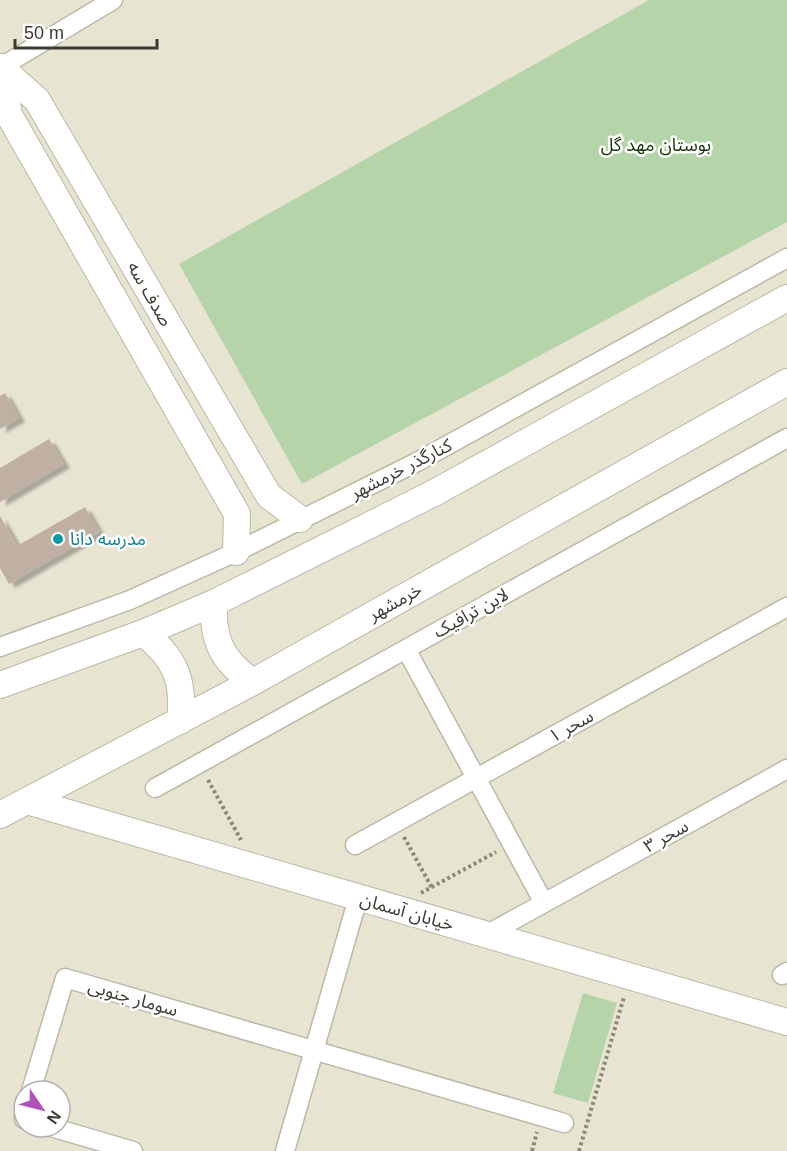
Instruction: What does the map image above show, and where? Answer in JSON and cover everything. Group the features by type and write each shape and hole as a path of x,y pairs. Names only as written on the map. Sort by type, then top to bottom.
{"street":[{"path":"0,67 113,0"},
{"name":"صدف سه","path":"0,67 37,100 269,496 300,519"},
{"name":"صدف سه","path":"0,67 9,115 237,514"},
{"name":"کنارگذر خرمشهر","path":"0,647 130,600 236,552 417,462 787,258"},
{"path":"0,685 143,633 213,603 434,493 787,298"},
{"name":"خرمشهر","path":"0,816 253,682 787,382"},
{"name":"لاین ترافیک","path":"155,788 787,438"},
{"path":"236,552 237,514 246,516 256,514 263,508 269,496"},
{"path":"213,603 213,622 220,649 237,671 253,682"},
{"name":"سحر ۱","path":"355,846 787,607"},
{"path":"143,633 159,645 171,661 179,680 182,700 180,721"},
{"path":"406,649 544,903"},
{"name":"سحر ۳","path":"486,935 787,769"},
{"name":"خیابان آسمان","path":"27,801 787,1022"},
{"path":"285,1151 358,898"},
{"name":"سومار جنوبی","path":"35,1079 64,978 314,1050"},
{"path":"314,1050 564,1123"},
{"path":"72,1133 133,1151"}],"path":[{"path":"208,780 242,842"},
{"path":"403,834 432,888"},
{"path":"420,894 499,850"},
{"path":"579,1151 624,997"},
{"path":"532,1151 538,1129"}],"green space":[{"name":"بوستان مهد گل","path":"649,0 787,0 787,222 302,484 179,264"},
{"path":"583,993 617,1003 588,1103 553,1093"}],"building":[{"path":"5,393 19,418 0,429 0,396"},
{"path":"49,439 64,464 0,502 0,468"},
{"name":"مدرسه دانا","path":"85,507 99,532 9,584 0,568 0,516 17,546"}],"place":[{"name":"مدرسه دانا","path":"58,539"}]}
